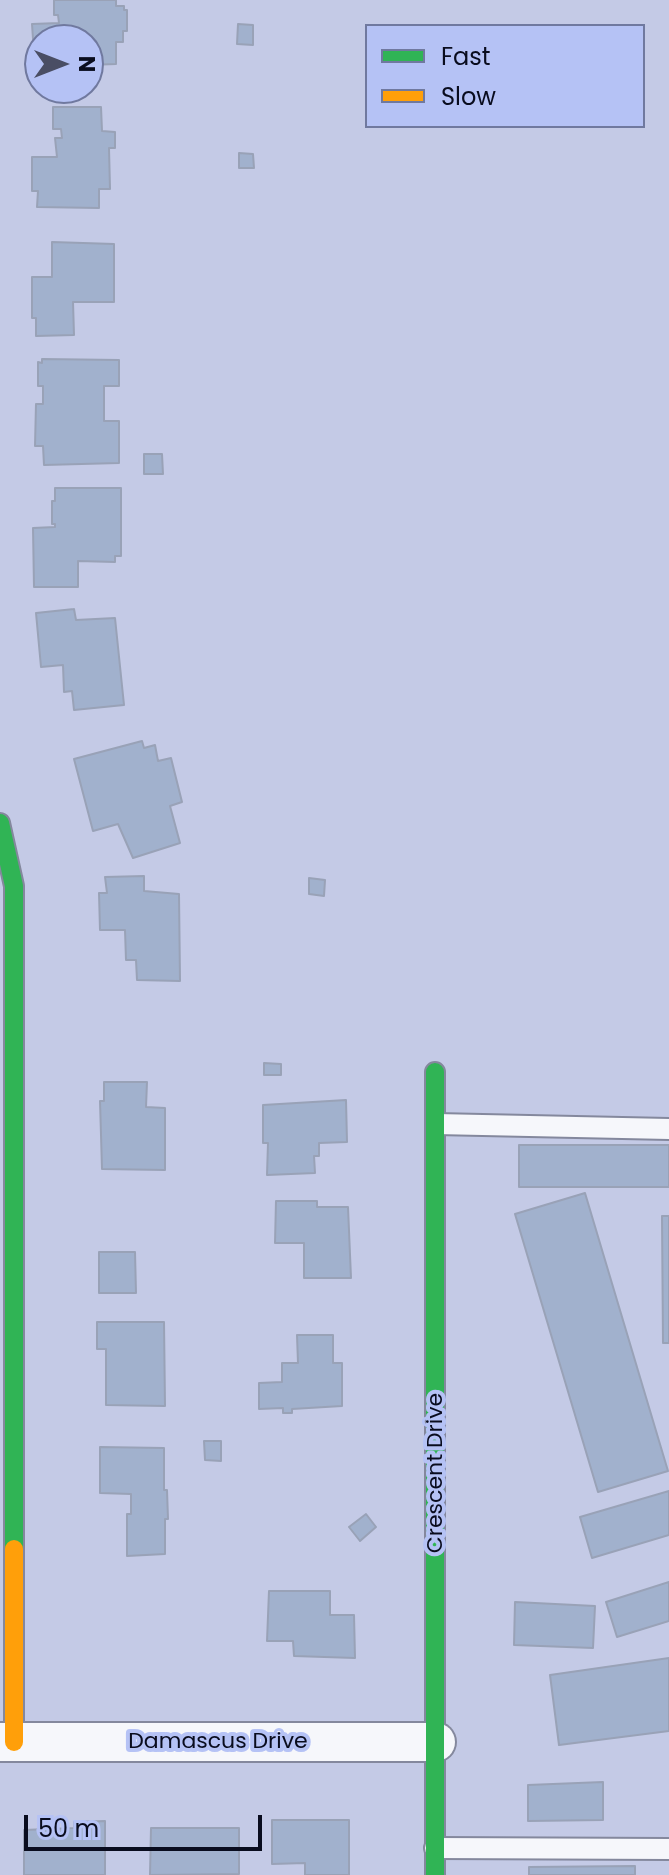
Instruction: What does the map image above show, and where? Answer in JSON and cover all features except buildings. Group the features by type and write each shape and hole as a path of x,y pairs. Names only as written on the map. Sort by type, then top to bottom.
{"street":[{"path":"0,823 14,886 15,951 7,1742"},
{"name":"Crescent Drive","path":"435,1072 435,1875"},
{"name":"Damascus Drive","path":"7,1742 436,1742"}],"lane":[{"path":"436,1124 669,1129"},
{"path":"435,1848 669,1849"}],"traffic: fast":[{"path":"0,823 14,886 14,1549"},
{"path":"435,1072 435,1875"}],"traffic: slow":[{"path":"14,1549 14,1742"}]}
